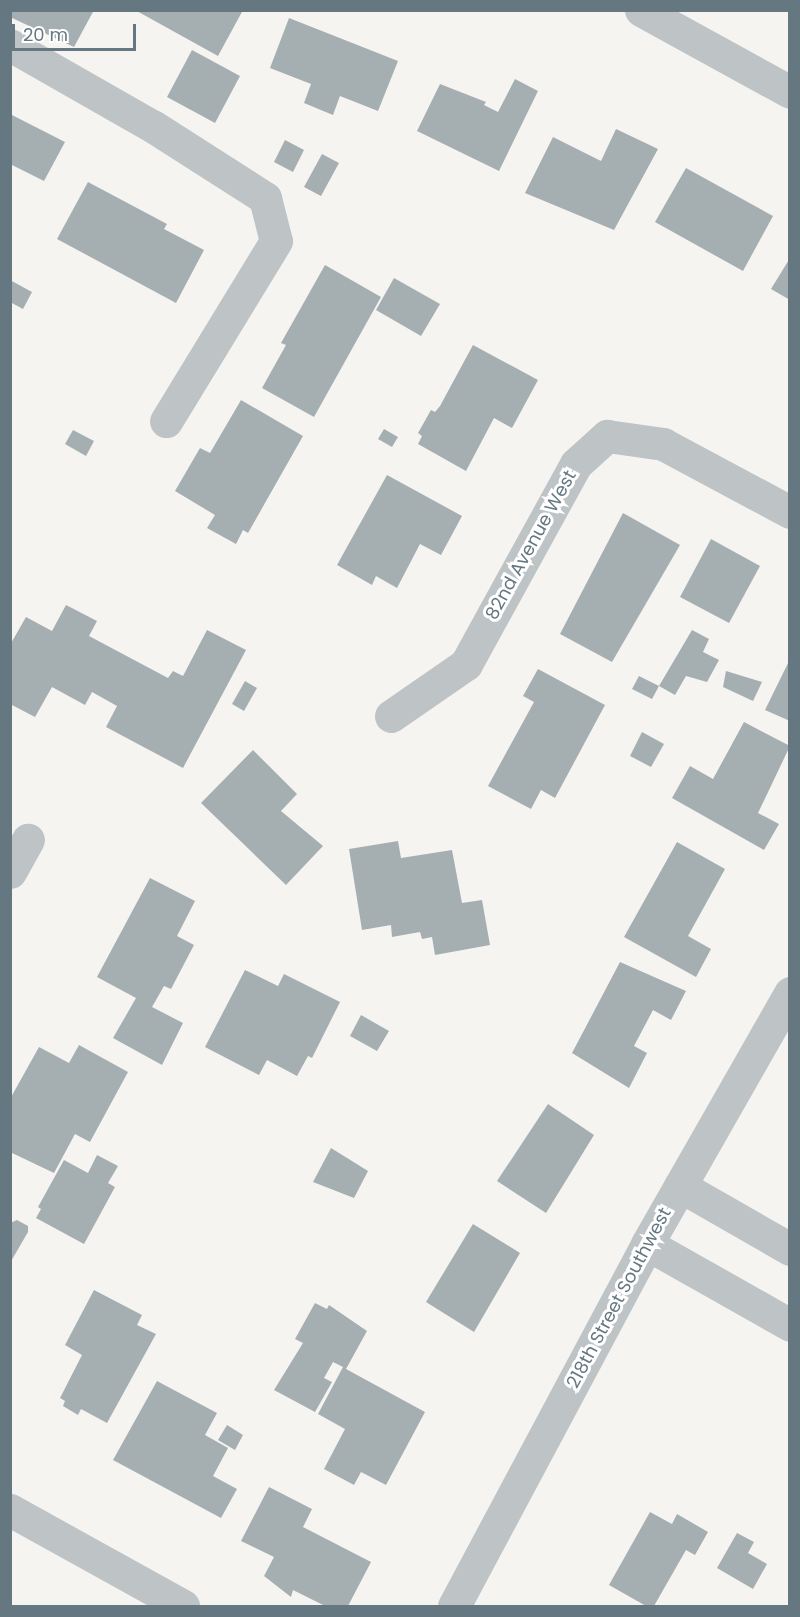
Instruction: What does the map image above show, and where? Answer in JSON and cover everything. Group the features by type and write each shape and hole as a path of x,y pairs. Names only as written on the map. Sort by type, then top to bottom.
{"street":[{"path":"641,10 789,92"},
{"path":"10,45 154,127 265,198 276,241 165,421"},
{"name":"82nd Avenue West","path":"391,716 466,664 576,464 607,436 663,444 789,512"},
{"path":"10,872 28,840"},
{"name":"218th Street Southwest","path":"454,1606 647,1244 789,993"},
{"path":"680,1186 789,1249"},
{"path":"647,1244 789,1325"},
{"path":"10,1510 183,1606"}],"building":[{"path":"10,10 94,10 74,47 10,17"},
{"path":"135,10 243,10 218,56"},
{"path":"289,18 398,61 378,111 340,96 333,115 304,103 311,84 270,68"},
{"path":"192,50 240,76 215,123 167,97"},
{"path":"515,79 538,91 499,171 417,131 440,84 486,102 484,105 498,112"},
{"path":"10,114 65,142 44,181 10,164"},
{"path":"616,129 658,149 614,230 525,193 553,137 601,161"},
{"path":"285,140 304,150 293,172 274,162"},
{"path":"322,154 339,163 321,196 304,187"},
{"path":"686,168 773,216 743,271 655,222"},
{"path":"88,182 167,224 164,229 204,250 176,303 57,239"},
{"path":"790,258 790,300 771,289"},
{"path":"325,265 381,297 314,417 262,388 286,345 281,343"},
{"path":"394,278 440,304 421,336 376,310"},
{"path":"10,280 32,292 23,309 10,302"},
{"path":"473,345 538,380 512,428 494,418 466,471 418,444 422,436 418,433 431,410 435,412 440,406"},
{"path":"241,400 303,436 248,533 243,530 236,544 207,528 215,515 175,491 200,448 210,453"},
{"path":"384,429 398,437 392,447 378,439"},
{"path":"73,430 94,441 86,456 65,444"},
{"path":"387,475 462,516 441,555 420,544 397,588 376,576 372,585 337,565"},
{"path":"623,513 680,545 612,662 560,634"},
{"path":"711,539 760,566 729,623 680,597"},
{"path":"66,605 97,621 89,636 168,678 173,671 183,676 207,630 246,650 183,768 106,727 117,706 92,692 85,705 52,687 35,717 10,704 10,645 26,617 52,631"},
{"path":"692,630 709,639 703,652 719,660 707,682 686,676 675,695 659,686"},
{"path":"790,659 790,721 765,710"},
{"path":"538,669 605,705 555,798 541,790 531,809 488,786 534,702 523,696"},
{"path":"726,671 762,682 753,701 723,687"},
{"path":"639,676 659,686 652,699 632,689"},
{"path":"245,681 257,688 244,711 232,704"},
{"path":"744,722 790,746 758,813 779,824 764,850 672,798 690,766 713,779"},
{"path":"642,732 664,744 651,767 630,756"},
{"path":"253,750 297,794 281,811 323,846 286,885 201,803"},
{"path":"398,841 401,858 452,850 462,903 482,900 490,945 435,955 432,937 422,939 420,932 392,937 391,925 362,930 349,849"},
{"path":"677,842 725,869 688,936 711,949 696,977 624,937"},
{"path":"150,878 195,901 177,936 194,945 171,989 164,986 152,1007 183,1023 162,1065 113,1038 136,998 97,977"},
{"path":"620,962 686,991 671,1020 653,1010 634,1046 647,1053 629,1088 572,1053"},
{"path":"245,970 278,986 284,974 340,1002 312,1058 308,1056 297,1076 267,1060 259,1075 205,1047"},
{"path":"361,1015 389,1031 377,1051 350,1036"},
{"path":"79,1045 128,1072 90,1142 75,1134 54,1173 10,1152 10,1099 39,1047 69,1063"},
{"path":"548,1104 594,1135 546,1213 497,1181"},
{"path":"331,1148 368,1171 354,1198 313,1182"},
{"path":"97,1155 118,1166 108,1183 115,1187 84,1244 36,1218 41,1209 38,1207 64,1160 88,1173"},
{"path":"17,1220 28,1226 28,1232 10,1263 10,1223"},
{"path":"473,1224 520,1253 474,1332 426,1302"},
{"path":"94,1290 142,1315 137,1325 156,1334 107,1423 81,1409 78,1415 63,1406 65,1401 60,1398 82,1355 65,1345"},
{"path":"315,1303 327,1309 329,1305 367,1331 346,1369 425,1412 386,1485 361,1472 354,1485 324,1469 345,1429 318,1414 343,1367 333,1362 324,1378 332,1382 315,1412 274,1390 303,1343 295,1339"},
{"path":"157,1381 217,1413 205,1435 228,1448 213,1476 237,1489 221,1518 113,1460"},
{"path":"227,1425 243,1435 235,1450 218,1440"},
{"path":"269,1487 312,1509 303,1527 371,1562 348,1606 325,1606 293,1590 291,1597 264,1576 274,1557 241,1541"},
{"path":"650,1512 672,1524 677,1514 708,1532 695,1555 686,1550 654,1606 646,1606 609,1585"},
{"path":"737,1533 754,1542 748,1553 767,1564 753,1589 717,1568"}]}
